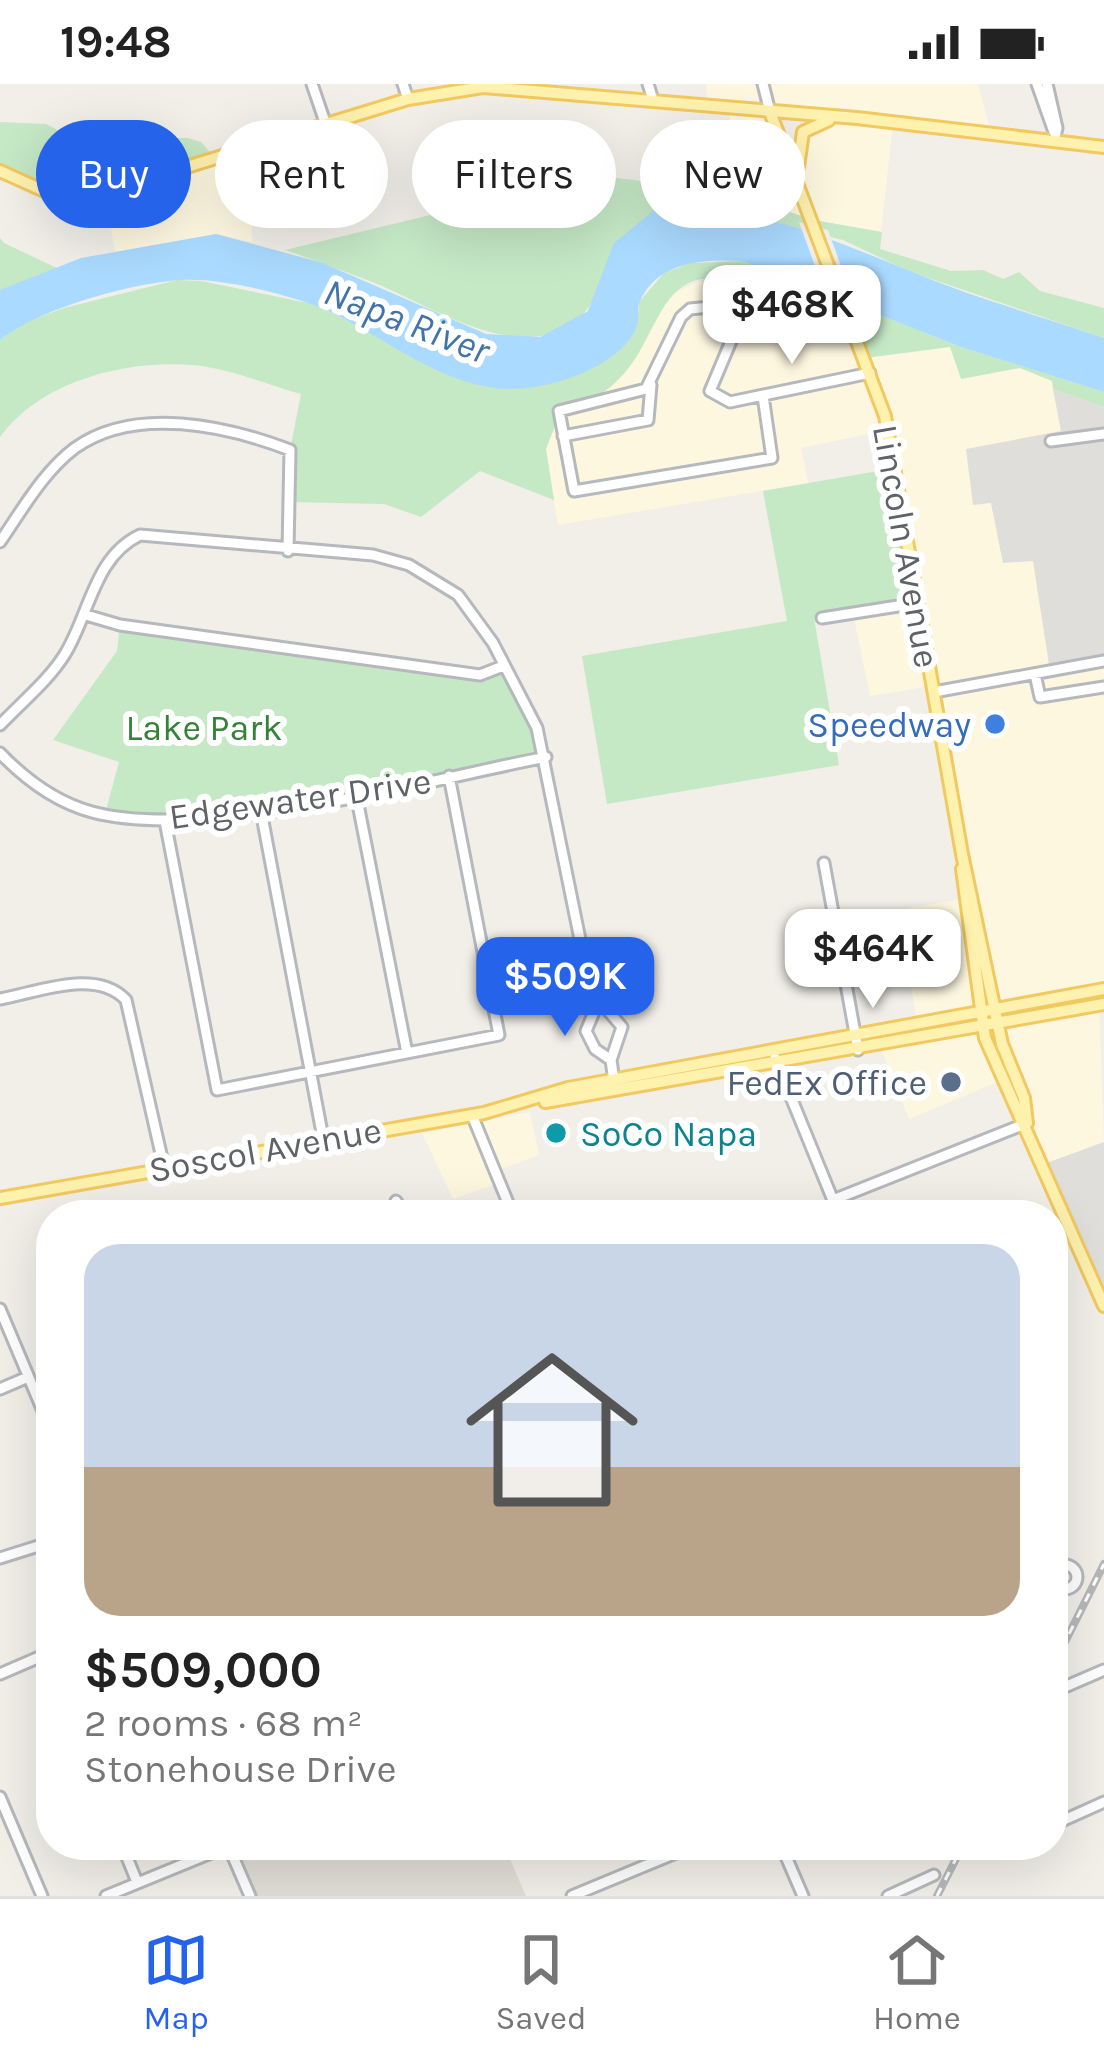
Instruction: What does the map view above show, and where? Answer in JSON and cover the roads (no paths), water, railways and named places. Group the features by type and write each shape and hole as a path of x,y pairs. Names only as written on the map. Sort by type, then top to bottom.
{"main road":[{"path":"342,120 408,99 474,86 1054,136 1104,147"},
{"name":"Lincoln Avenue","path":"770,112 773,120"},
{"path":"805,132 814,124 837,117"},
{"path":"0,171 50,194 92,196 215,159"},
{"name":"Lincoln Avenue","path":"805,198 889,436 962,854 997,1019 1024,1098 1027,1123 1059,1200"},
{"name":"Lincoln Avenue","path":"962,854 983,1028 1012,1105 1027,1123"},
{"name":"Soscol Avenue","path":"857,1044 983,1028 997,1019 1104,989"},
{"name":"Soscol Avenue","path":"0,1198 857,1044 981,1015 997,1019 1104,1004"},
{"name":"Lincoln Avenue","path":"1068,1220 1104,1306"}],"street":[{"path":"312,84 324,120"},
{"path":"403,84 408,99"},
{"path":"648,84 652,100"},
{"path":"763,84 770,112"},
{"path":"1037,84 1054,136"},
{"path":"1047,84 1054,136"},
{"path":"563,436 649,420 651,385 685,312 743,305 710,391 730,402 870,373"},
{"path":"651,385 641,392 565,406 559,416 574,491 772,458 763,396"},
{"path":"0,542 48,474 87,441 128,428 184,424 290,450 288,551"},
{"path":"1051,441 1104,434"},
{"path":"0,725 62,659 86,615 104,565 119,545 140,535 373,555 436,578 477,616 537,728 575,921 599,1000 622,1027 610,1060 614,1086"},
{"path":"822,618 917,603"},
{"path":"86,615 141,629 480,675 503,666"},
{"path":"934,692 1104,661"},
{"path":"1035,674 1040,697 1104,687"},
{"name":"Edgewater Drive","path":"0,753 29,782 62,800 95,813 165,821 261,811 546,757"},
{"path":"165,821 217,1090 499,1035 449,776"},
{"path":"356,794 406,1052"},
{"path":"261,811 323,1138"},
{"path":"824,863 857,1044"},
{"path":"0,998 78,985 115,988 131,1013 164,1167"},
{"path":"599,1000 586,1031 595,1049 610,1060"},
{"path":"775,1059 833,1200 1027,1123"},
{"path":"472,1114 507,1200"},
{"path":"0,1309 36,1395"},
{"path":"0,1389 28,1377"},
{"path":"0,1558 36,1547"},
{"path":"0,1674 36,1658"},
{"path":"1068,1686 1104,1670"},
{"path":"0,1797 42,1896"},
{"path":"1068,1818 1104,1802"},
{"path":"128,1860 137,1882"},
{"path":"106,1896 191,1860"},
{"path":"234,1860 250,1896"},
{"path":"572,1896 659,1860"},
{"path":"787,1860 803,1896"},
{"path":"888,1896 934,1875"}],"water":[{"name":"Napa River","path":"640,222 640,228 797,228 1104,338 1104,392 961,347 743,261 698,262 670,270 648,288 639,304 636,328 614,355 562,381 524,388 482,386 457,379 316,306 213,281 160,282 112,292 37,318 0,340 0,290 81,258 216,234 323,263 486,334 540,337 588,311 614,243"}],"railway":[{"path":"1068,1636 1104,1564"},
{"path":"937,1896 955,1860"}],"place":[{"name":"Speedway","path":"995,724"},
{"name":"FedEx Office","path":"951,1082"},
{"name":"SoCo Napa","path":"556,1133"}],"park label":[{"name":"Lake Park","path":"204,727"}]}
